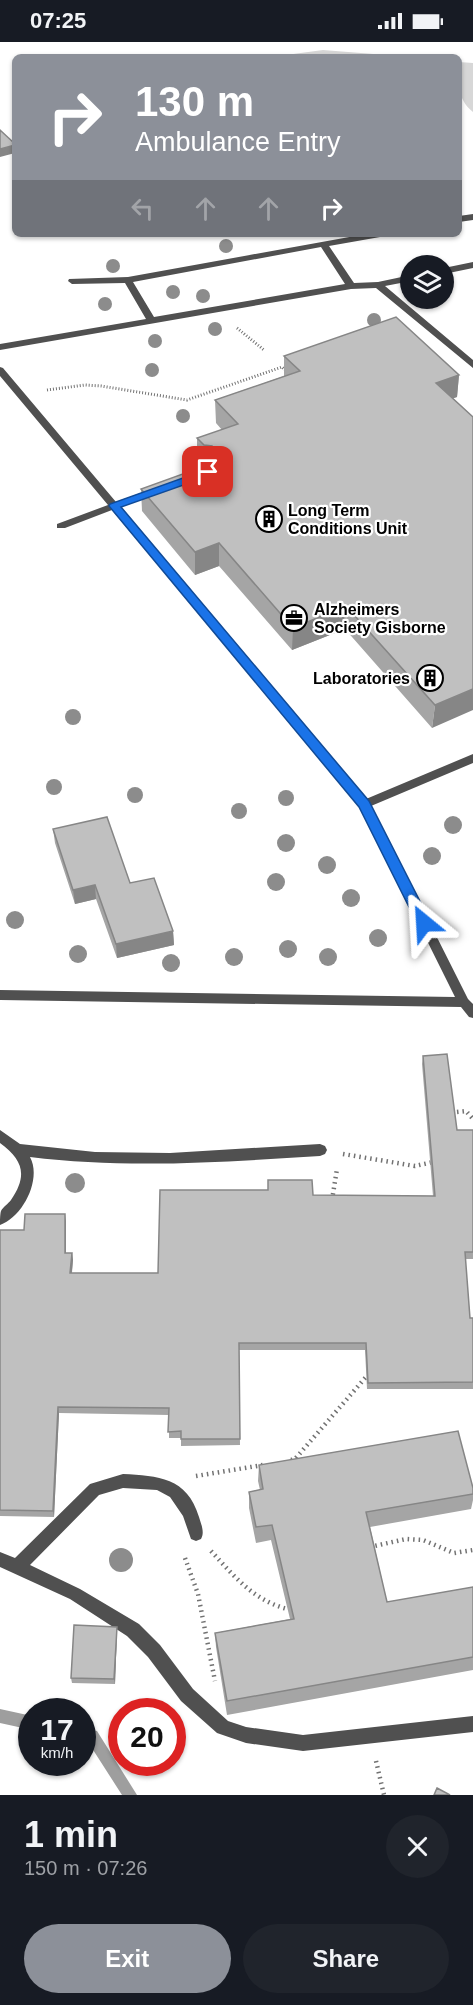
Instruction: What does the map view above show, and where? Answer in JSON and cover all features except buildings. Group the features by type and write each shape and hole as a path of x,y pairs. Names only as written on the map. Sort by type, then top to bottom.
{"lane":[{"path":"72,281 128,280 363,237"},
{"path":"323,244 351,286"},
{"path":"454,269 473,265"},
{"path":"128,280 152,321"},
{"path":"0,347 351,286 378,285 400,280"},
{"path":"378,285 473,365"},
{"path":"0,370 364,804 464,1002 473,1013"},
{"path":"61,526 168,487"},
{"path":"364,804 473,758"},
{"path":"0,995 464,1002"},
{"path":"0,1136 20,1150 65,1157 116,1160 320,1150"},
{"path":"0,1219 6,1216 17,1203 27,1184 29,1167 20,1150"},
{"path":"16,1567 95,1489 123,1481 158,1483 175,1492 190,1513 196,1534"},
{"path":"0,1559 75,1594 133,1630 154,1651 187,1695 223,1727 246,1735 303,1743 473,1724"}],"path":[{"path":"234,327 240,329 264,350"},
{"path":"44,391 85,385 101,386 187,400 292,364"},
{"path":"282,368 286,372"},
{"path":"457,1112 466,1111 473,1119"},
{"path":"332,1201 340,1153 415,1166 441,1161"},
{"path":"284,1461 295,1459 366,1377"},
{"path":"158,1483 272,1463"},
{"path":"196,1534 251,1594 272,1606 287,1609"},
{"path":"369,1547 406,1539 423,1540 454,1553 473,1550"},
{"path":"182,1550 198,1594 215,1683"},
{"path":"370,1736 384,1795"}],"shaded area":[{"path":"323,50 373,54 293,54"},
{"path":"462,62 473,63 473,112 464,101"}],"waterway":[{"path":"0,1716 18,1720"},
{"path":"96,1742 130,1795"}],"place":[{"name":"Long Term Conditions Unit","path":"269,519"},
{"name":"Alzheimers Society Gisborne","path":"294,618"},
{"name":"Laboratories","path":"430,678"}],"route":[{"path":"208,472 114,506 364,804 424,923"}]}
